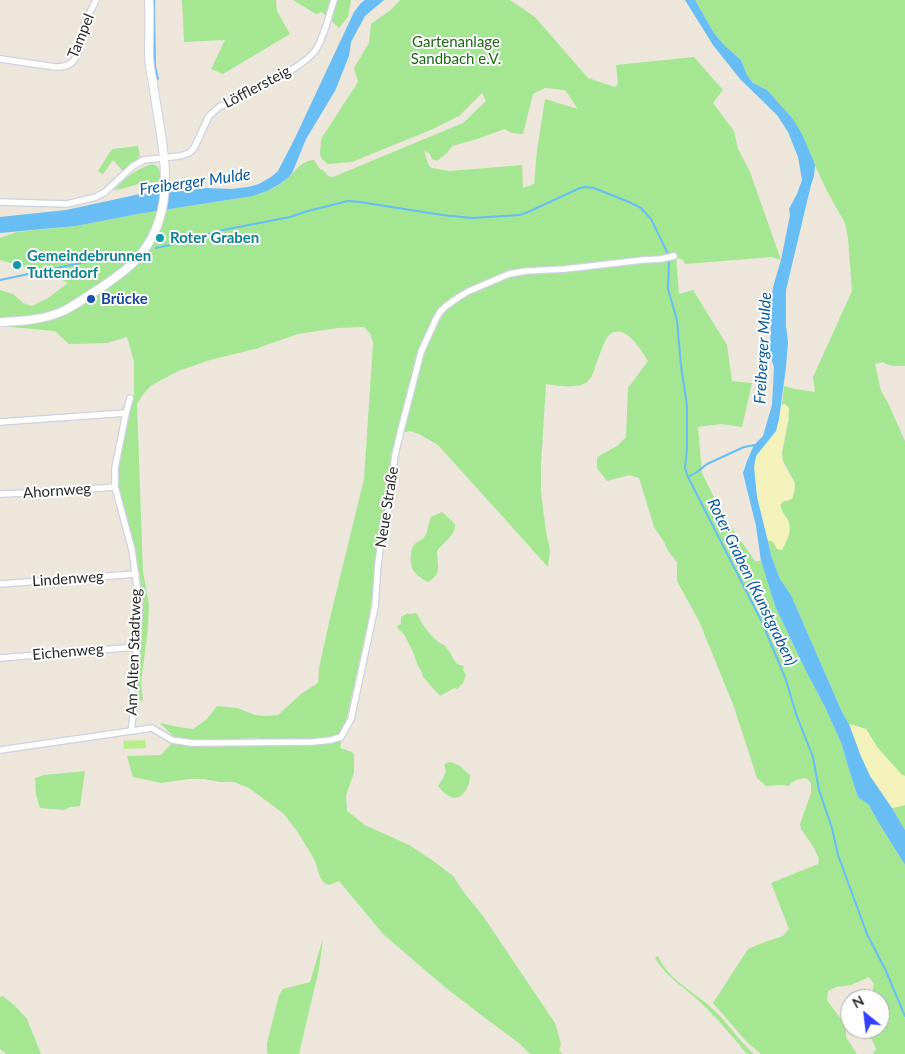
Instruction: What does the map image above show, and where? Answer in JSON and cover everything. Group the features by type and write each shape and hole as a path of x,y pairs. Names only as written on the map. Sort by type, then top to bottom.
{"street":[{"name":"Tampel","path":"1,59 54,67 70,64 78,51 86,22 96,0"},
{"path":"0,322 41,318 62,311 117,277 136,260 152,238 160,220 166,185 149,56 149,0"},
{"name":"Löfflersteig","path":"0,202 6,204 67,204 96,197 105,192 133,166 144,160 164,162 189,152 194,148 209,116 218,107 254,91 312,55 320,42 334,0"},
{"name":"Neue Straße","path":"0,750 152,728 172,740 192,743 313,742 340,737 351,719 375,606 378,564 387,522 395,455 421,352 440,312 452,301 469,291 510,274 661,259 674,256"},
{"name":"Am Alten Stadtweg","path":"130,398 115,468 114,487 132,550 139,614 133,678 134,708 131,731"},
{"path":"0,422 126,414"},
{"name":"Ahornweg","path":"0,494 114,487"},
{"name":"Lindenweg","path":"0,584 136,574"},
{"name":"Eichenweg","path":"0,658 137,647"}],"green space":[{"path":"182,0 276,0 277,11 290,34 223,74 211,69 225,40 184,42"},
{"path":"293,0 351,0 348,17 339,28 322,12 316,14"},
{"name":"Gartenanlage Sandbach e.V.","path":"400,0 510,0 535,17 588,78 615,87 618,84 616,65 694,57 723,90 713,103 734,131 738,149 750,172 781,260 772,257 685,264 683,260 676,257 679,294 693,290 727,345 732,381 752,383 742,427 721,424 698,427 702,473 724,517 755,561 761,561 775,606 842,745 858,797 869,805 905,865 905,1054 873,1054 876,1049 870,1039 890,1039 890,989 873,989 874,984 869,977 851,985 836,987 828,991 827,1000 840,1018 840,1039 847,1039 857,1054 761,1054 746,1041 713,1003 748,949 783,936 789,929 771,883 818,864 819,859 813,846 801,829 800,824 811,793 811,783 806,778 796,780 789,786 766,786 757,778 734,707 699,621 677,581 677,562 654,527 639,478 629,475 607,481 597,468 597,457 617,446 626,437 628,388 648,361 641,350 626,334 614,332 608,336 592,375 587,382 579,386 546,384 541,492 550,550 548,567 438,445 410,431 397,434 368,623 340,748 352,752 354,755 354,773 346,795 347,811 365,825 411,846 453,876 483,916 555,1023 561,1044 559,1050 562,1054 530,1054 519,1043 446,988 384,935 339,881 329,885 324,883 315,861 284,814 249,788 234,782 204,779 161,783 133,777 127,756 161,755 173,742 191,747 249,745 259,738 211,741 176,739 160,723 193,729 207,719 217,706 237,708 255,715 278,715 301,694 318,683 319,668 330,618 364,479 373,343 370,333 364,327 337,328 298,334 255,349 210,360 178,371 152,385 137,404 143,572 149,604 141,683 143,701 136,699 143,600 135,550 118,483 118,470 127,420 134,398 134,362 127,337 107,343 69,344 55,331 0,326 0,290 13,294 23,303 32,306 48,298 68,283 55,276 0,260 0,238 17,232 76,226 253,196 279,185 304,163 314,160 319,168 328,176 333,177 463,123 486,101 482,93 459,116 433,129 352,162 328,164 320,155 321,139 358,82 354,68 369,43 371,24 392,9","holes":["545,88 565,90 578,109 545,99 534,184 523,188 522,165 450,171 429,166 424,151 437,161 452,146 505,129 511,133 523,134 533,94"]},
{"path":"695,0 905,0 905,366 896,366 883,362 875,364 881,391 905,441 905,776 877,747 866,729 849,724 842,712 791,595 780,579 768,540 773,542 789,522 782,512 780,505 784,501 788,501 795,483 783,461 782,453 789,418 785,404 782,405 784,386 815,392 813,377 852,291 845,223 827,191 793,119 767,90 753,83 747,75 741,60 714,33"},
{"path":"138,146 140,157 123,171 113,160 103,174 98,171 112,149"},
{"path":"152,164 157,166 160,171 160,182 142,183 114,190 131,174"},
{"path":"442,512 455,524 455,528 437,551 437,572 433,579 428,582 420,577 412,568 411,551 413,546 426,535 431,517"},
{"path":"408,613 416,613 428,632 446,647 457,664 464,666 463,670 466,675 463,683 457,689 454,688 440,696 423,677 404,634 397,626 401,624 401,617"},
{"path":"145,740 146,748 124,749 123,741"},
{"path":"448,762 458,765 470,775 465,791 459,797 449,796 438,786 446,770 444,765"},
{"path":"85,771 80,806 64,810 40,808 36,795 35,778 44,775"},
{"path":"905,805 905,830 892,808"},
{"path":"323,938 319,969 299,1054 268,1054 267,1043 279,995 283,989 310,982"},
{"path":"658,956 669,973 710,1006 754,1054 747,1054 706,1007 664,971 655,958"},
{"path":"3,996 27,1019 41,1054 6,1054 0,1049 0,997"}],"sand":[{"path":"785,404 789,408 782,459 795,487 792,499 784,501 780,505 790,526 788,537 782,550 777,549 773,542 768,540 757,497 754,467 756,456 776,431 782,405"},
{"path":"849,724 866,729 877,747 905,776 905,805 892,808 870,776"}],"water":[{"path":"365,0 384,0 365,16 351,42 349,56 335,91 306,139 293,171 280,184 253,196 76,226 0,233 0,217 66,210 140,194 206,188 231,189 248,187 259,184 271,177 278,171 295,138 354,12"},
{"path":"685,0 695,0 714,33 741,60 747,75 753,83 767,90 793,119 803,136 815,165 814,176 786,290 788,342 779,419 776,431 756,456 754,467 757,497 772,558 780,579 791,595 849,724 870,776 905,830 905,865 869,805 858,797 842,745 775,606 761,561 756,526 743,473 754,445 763,436 772,405 774,367 770,356 771,302 790,215 789,209 802,180 798,157 788,132 777,115 740,79 713,45"}],"waterway":[{"path":"154,0 155,66 158,79"},
{"name":"Roter Graben (Kunstgraben)","path":"156,248 218,231 290,217 348,201 472,218 520,215 586,187 594,188 641,208 651,219 668,254"},
{"name":"Roter Graben (Kunstgraben)","path":"0,280 133,252"},
{"name":"Roter Graben (Kunstgraben)","path":"669,262 668,289 677,320 687,406 685,468 762,622 786,680 796,714 813,757 819,790 832,828 838,855 867,934 886,971 905,1016"},
{"path":"688,477 707,464 744,447 755,445"}],"place":[{"name":"Roter Graben","path":"160,238"},
{"name":"Gemeindebrunnen Tuttendorf","path":"17,265"},
{"name":"Brücke","path":"91,299"}],"water label":[{"name":"Freiberger Mulde","path":"195,182"},
{"name":"Freiberger Mulde","path":"763,348"}]}
